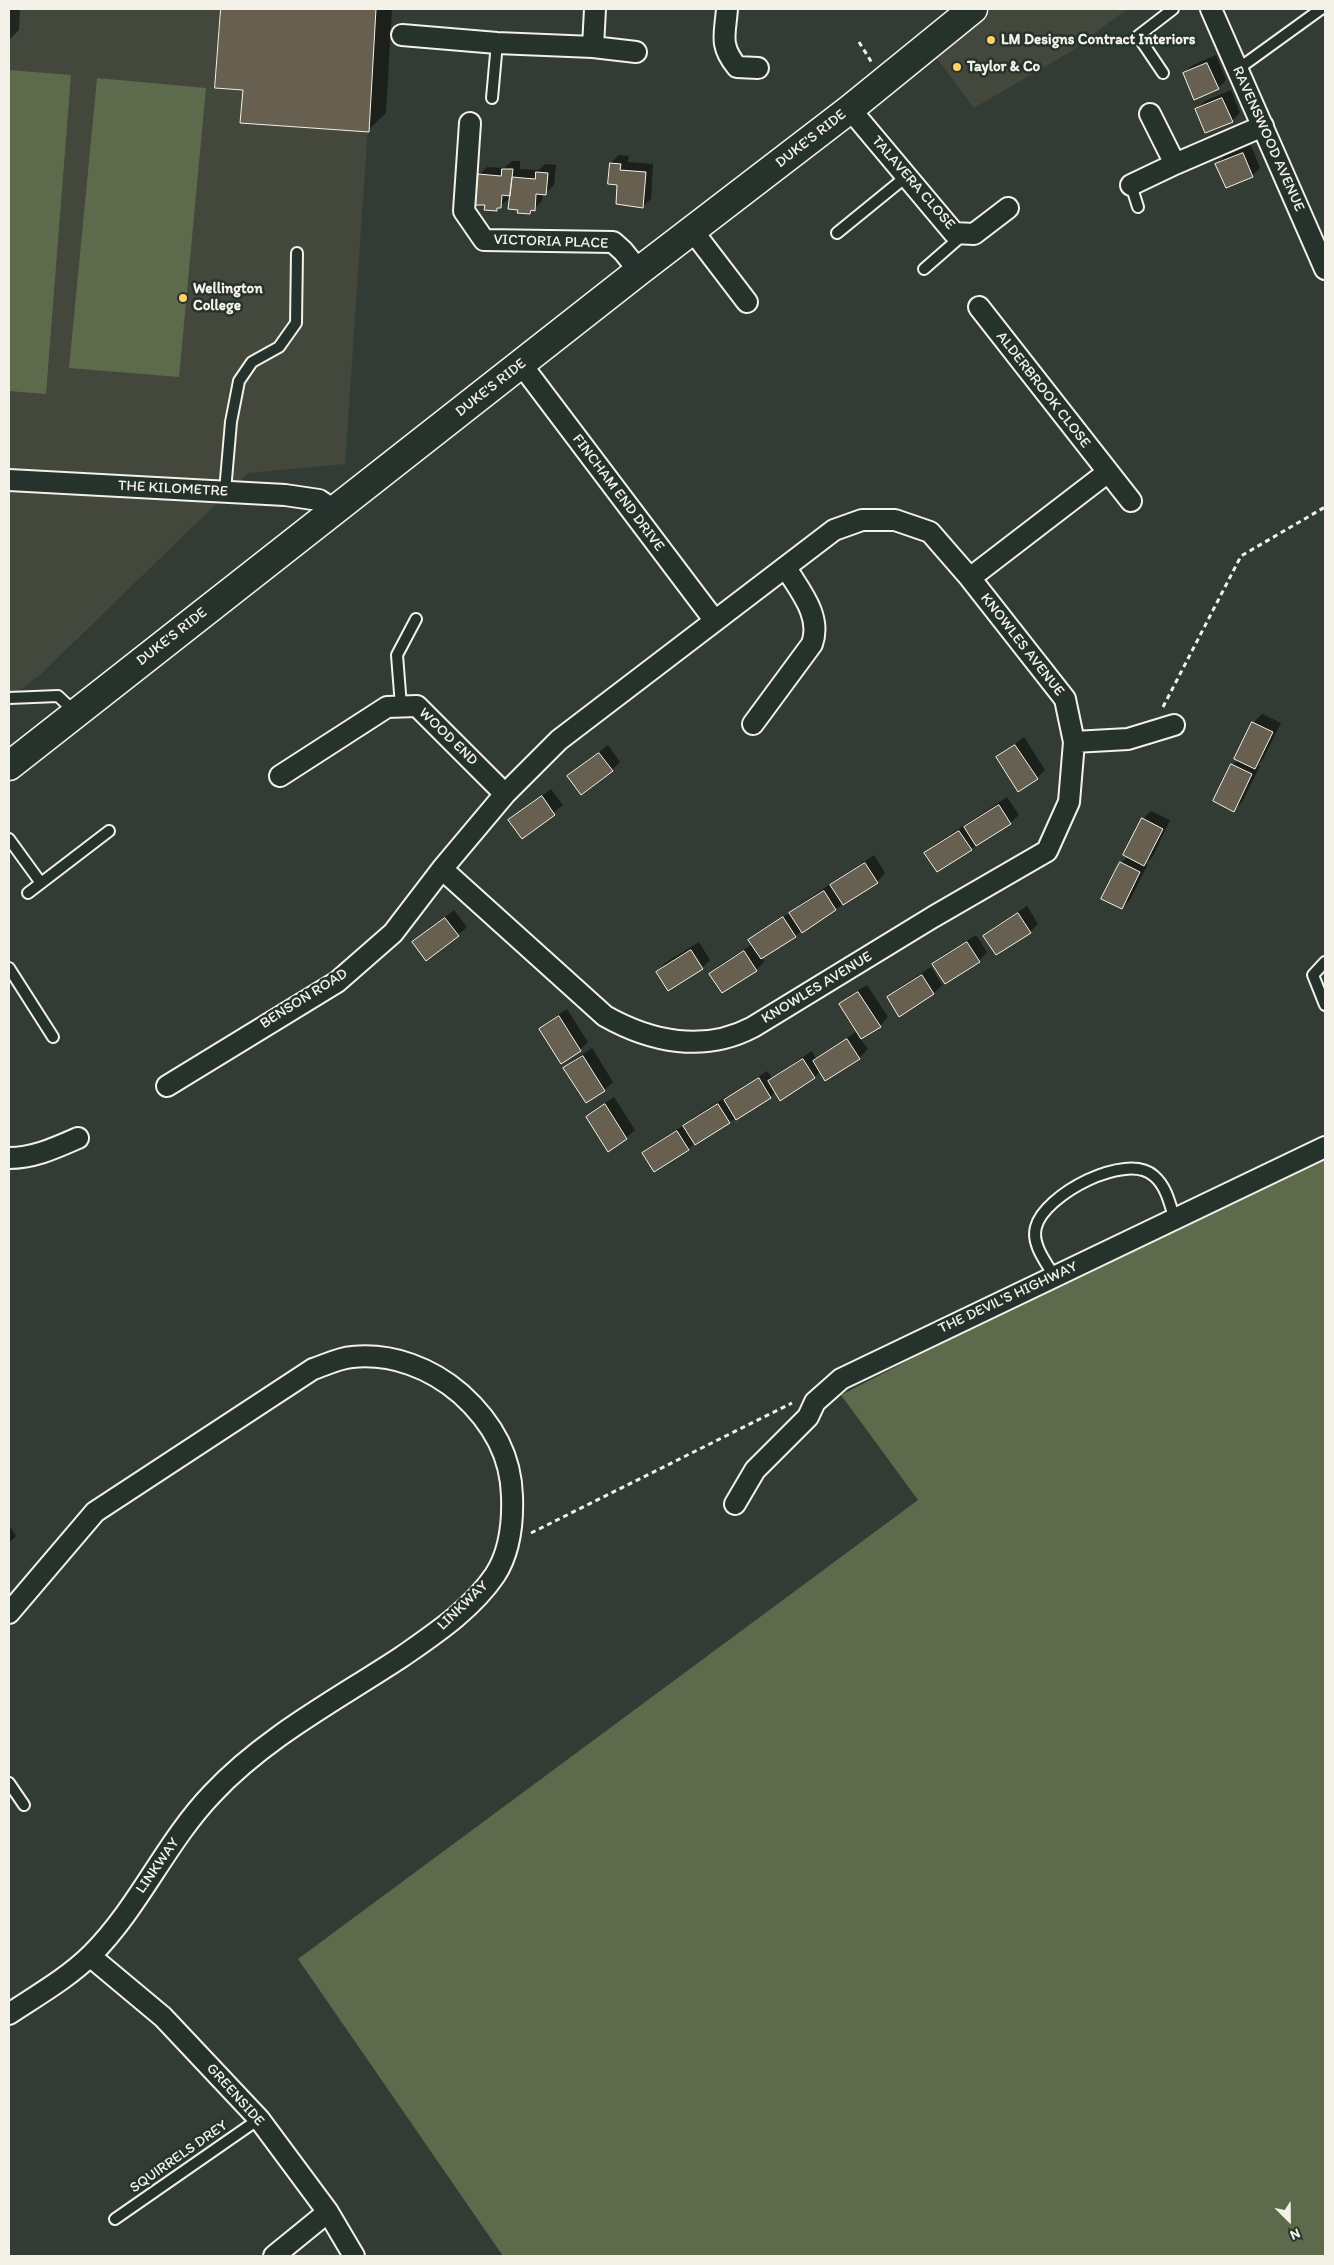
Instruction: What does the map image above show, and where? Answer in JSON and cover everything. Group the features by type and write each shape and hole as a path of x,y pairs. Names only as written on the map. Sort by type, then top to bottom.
{"main road":[{"name":"DUKE'S RIDE","path":"9,766 75,712 639,271 850,109 960,12"}],"street":[{"path":"593,47 595,9"},
{"path":"727,9 724,46 728,56 737,67 758,68"},
{"name":"RAVENSWOOD AVENUE","path":"1211,9 1263,126 1321,248 1325,269"},
{"path":"402,35 497,43 593,47 636,52"},
{"name":"TALAVERA CLOSE","path":"850,109 954,233 974,234 1008,208"},
{"path":"1150,114 1175,164"},
{"name":"VICTORIA PLACE","path":"470,123 464,211 484,240 613,242 639,271"},
{"path":"1131,185 1263,126"},
{"path":"692,230 747,302"},
{"name":"ALDERBROOK CLOSE","path":"979,307 1131,501"},
{"name":"FINCHAM END DRIVE","path":"521,364 715,621"},
{"path":"970,578 1108,472"},
{"name":"THE KILOMETRE","path":"9,480 285,495 319,500 335,510"},
{"name":"KNOWLES AVENUE","path":"862,520 895,520 930,532 970,578 1065,698 1074,742 1069,802 1047,851 933,917 753,1027 731,1036 705,1041 679,1042 654,1038 628,1029 605,1016 442,868 505,794 559,740 715,621 834,530 862,520"},
{"path":"753,724 812,644 815,636 812,612 786,568"},
{"name":"WOOD END","path":"280,776 387,706 417,706 505,794"},
{"path":"1074,742 1128,739 1174,725"},
{"name":"BENSON ROAD","path":"168,1086 337,982 393,933 442,868"},
{"path":"9,1158 23,1158 41,1153 78,1138"},
{"name":"THE DEVIL'S HIGHWAY","path":"735,1504 756,1470 808,1417 815,1402 841,1379 1325,1147"},
{"name":"LINKWAY","path":"9,1613 95,1512 313,1369 350,1357 394,1360 422,1368 446,1381 469,1401 490,1425 504,1452 512,1478 513,1515 509,1544 496,1574 471,1604 442,1629 262,1748 211,1794 113,1930 90,1956 9,2014"},
{"name":"GREENSIDE","path":"90,1956 163,2017 259,2119 328,2212 354,2256"},
{"path":"274,2256 328,2212"}],"lane":[{"path":"1163,73 1138,36 1173,9"},
{"path":"1238,69 1321,9"},
{"path":"492,98 497,43"},
{"path":"837,233 907,176"},
{"path":"1131,185 1138,207"},
{"path":"924,269 964,234"},
{"path":"225,491 231,422 239,380 252,362 279,347 296,323 297,253"},
{"path":"401,706 398,655 416,619"},
{"path":"9,698 58,696 75,712"},
{"path":"28,893 109,831"},
{"path":"9,839 41,883"},
{"path":"1325,962 1313,974 1325,1005"},
{"path":"9,968 53,1037"},
{"path":"1054,1276 1036,1245 1036,1227 1044,1212 1073,1187 1122,1167 1139,1168 1153,1175 1163,1186 1176,1220"},
{"path":"9,1783 24,1804"},
{"name":"SQUIRRELS DREY","path":"115,2219 259,2119"}],"path":[{"path":"859,42 875,68"},
{"path":"1150,732 1241,556 1325,507"},
{"path":"509,1544 793,1403 815,1402"}],"shaded area":[{"name":"Wellington College","path":"9,9 376,9 345,464 248,473 41,674 9,698"},
{"path":"993,9 1127,9 1070,52 974,108 933,53"}],"green space":[{"path":"9,70 71,75 46,394 9,391"},
{"path":"97,78 206,88 179,377 69,368"},
{"path":"1325,1154 1325,2256 503,2256 298,1959 918,1500 841,1395 1020,1303 1161,1237"}],"building":[{"path":"221,9 376,9 369,132 240,123 243,90 215,88"},
{"path":"1207,63 1219,89 1194,100 1183,73"},
{"path":"1222,98 1233,122 1205,133 1195,109"},
{"path":"1243,153 1253,177 1226,188 1215,164"},
{"path":"610,163 621,164 620,170 646,172 643,208 616,204 617,185 608,184"},
{"path":"502,169 513,169 510,196 502,195 501,208 497,208 497,211 484,210 485,205 475,205 478,174 501,176"},
{"path":"536,172 548,173 546,195 536,194 535,211 531,210 530,214 517,213 518,210 508,209 512,177 535,179"},
{"path":"1252,722 1273,732 1255,769 1234,759"},
{"path":"1015,745 1038,779 1018,792 996,757"},
{"path":"599,753 613,771 581,795 567,776"},
{"path":"1231,764 1252,774 1234,812 1213,801"},
{"path":"542,796 555,815 522,839 508,820"},
{"path":"999,805 1011,824 976,846 964,827"},
{"path":"1142,818 1163,829 1144,866 1123,855"},
{"path":"959,831 972,850 937,872 924,853"},
{"path":"1120,862 1140,872 1122,909 1101,899"},
{"path":"865,863 878,883 843,905 830,885"},
{"path":"824,891 836,910 802,933 789,913"},
{"path":"1018,913 1031,933 996,955 983,936"},
{"path":"783,917 796,937 761,959 748,940"},
{"path":"445,918 459,936 426,961 412,942"},
{"path":"967,942 980,962 945,984 932,964"},
{"path":"691,950 703,969 668,991 656,972"},
{"path":"744,951 757,971 722,993 709,974"},
{"path":"922,975 934,994 899,1017 887,997"},
{"path":"858,992 881,1027 861,1039 839,1004"},
{"path":"559,1016 581,1051 561,1064 539,1029"},
{"path":"847,1039 860,1059 825,1081 813,1061"},
{"path":"583,1056 605,1091 586,1103 563,1068"},
{"path":"803,1059 815,1078 780,1101 768,1081"},
{"path":"759,1078 771,1098 736,1120 724,1100"},
{"path":"605,1104 627,1139 608,1152 586,1117"},
{"path":"718,1104 730,1123 695,1145 683,1126"},
{"path":"677,1131 689,1150 654,1172 642,1153"}],"place":[{"name":"LM Designs Contract Interiors","path":"991,40"},
{"name":"Taylor & Co","path":"957,67"},
{"name":"Wellington College","path":"183,298"}]}
